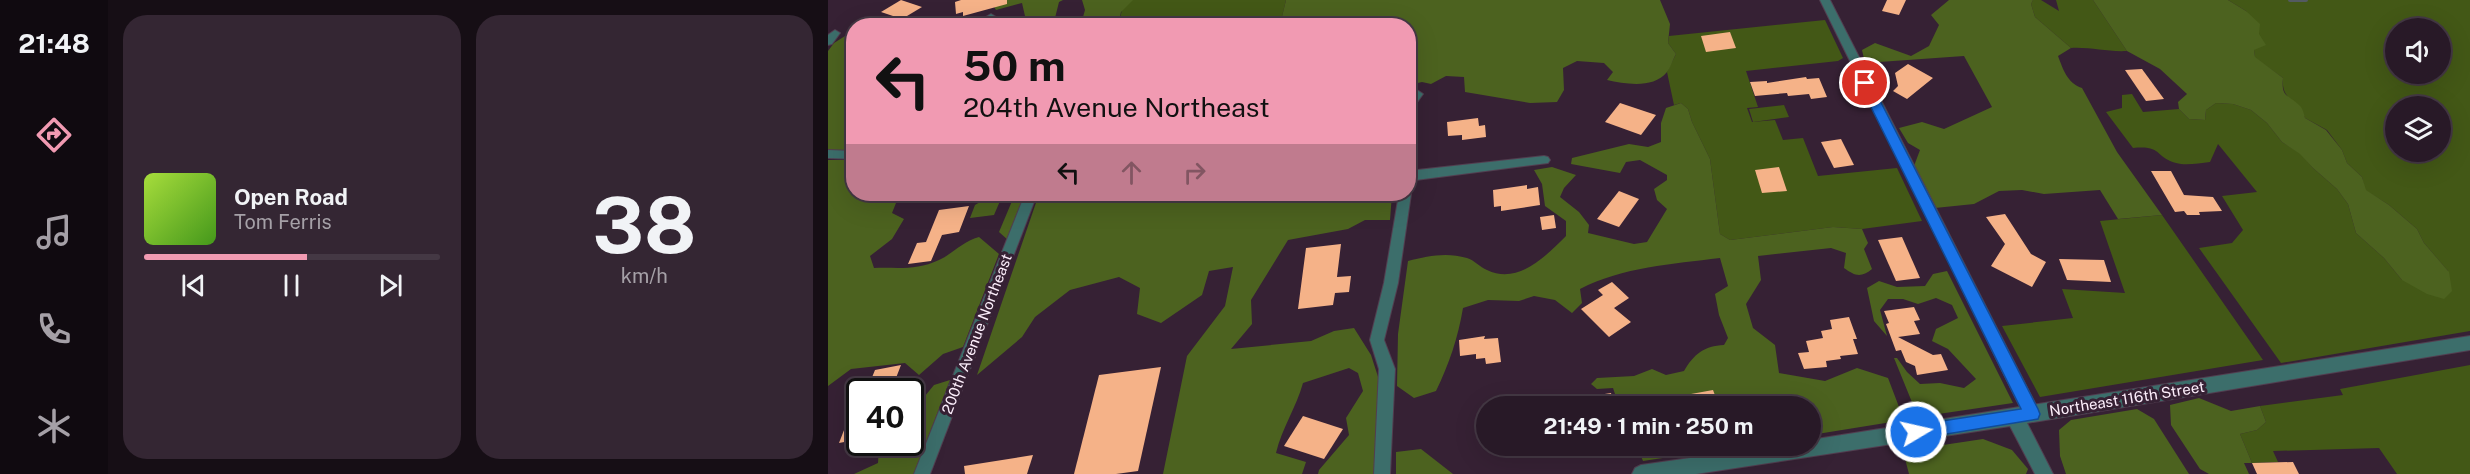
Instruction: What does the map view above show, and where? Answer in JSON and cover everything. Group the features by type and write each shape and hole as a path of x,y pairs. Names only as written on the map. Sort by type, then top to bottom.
{"street":[{"path":"1825,0 2023,416 2044,474"},
{"path":"828,154 846,155"},
{"path":"1416,175 1544,160"},
{"name":"200th Avenue Northeast","path":"922,474 1028,201"},
{"path":"1383,474 1387,369 1377,340 1391,283 1404,201"},
{"name":"Northeast 116th Street","path":"1641,474 2023,416 2470,343"}],"green space":[{"path":"990,0 1063,0 1059,2 1055,18 1017,18 1025,16 1022,3 996,10"},
{"path":"1082,0 1133,0 1121,12 1120,18 1085,18 1083,17 1085,10"},
{"path":"1132,0 1286,0 1282,18 1120,18 1122,10"},
{"path":"1286,0 1660,0 1670,24 1668,43 1676,54 1668,70 1661,77 1639,84 1607,80 1613,72 1604,63 1577,61 1563,68 1564,90 1557,102 1530,103 1465,92 1464,77 1446,76 1431,84 1416,83 1416,18 1282,18"},
{"path":"1949,0 2033,0 2031,4 2035,17 2071,48 2058,56 2066,75 2082,88 2117,152 2162,215 2118,219 2100,190 2044,194 2022,190 1999,191 1974,204 1935,208 1914,166 1920,150 1908,143 1899,128 1922,122 1944,129 1992,107 1964,56 1865,63 1862,50 1875,43 1911,56 1929,46 1939,25 1931,15"},
{"path":"2033,0 2041,0 2059,11 2056,0 2093,0 2127,51 2071,48 2035,17 2031,4"},
{"path":"2093,0 2228,0 2246,11 2260,24 2259,34 2266,45 2254,50 2255,57 2283,78 2283,89 2286,95 2300,106 2305,118 2326,130 2342,150 2347,163 2362,177 2366,190 2389,205 2417,229 2424,243 2449,272 2452,291 2444,299 2427,294 2402,280 2384,258 2356,233 2348,204 2337,189 2300,154 2282,142 2267,123 2251,110 2233,104 2216,103 2206,110 2205,120 2189,119 2179,109 2178,102 2187,94 2160,69 2127,51"},
{"path":"2228,0 2470,0 2470,331 2281,363 2199,248 2232,243 2243,230 2222,196 2257,192 2218,144 2210,162 2188,164 2169,161 2149,148 2133,148 2106,112 2122,108 2122,95 2132,94 2143,112 2179,109 2189,119 2205,120 2206,110 2216,103 2233,104 2251,110 2267,123 2282,142 2301,154 2337,189 2348,204 2356,233 2384,258 2402,280 2448,271 2424,243 2417,229 2389,205 2365,190 2362,177 2347,163 2342,150 2327,130 2305,118 2298,106 2287,96 2283,78 2255,58 2254,50 2259,34 2246,11"},
{"path":"1825,20 1843,58 1838,61 1746,71 1758,107 1747,108 1752,122 1775,120 1783,140 1803,138 1818,176 1897,168 1922,221 1862,229 1833,227 1730,240 1720,234 1710,159 1688,109 1681,103 1674,105 1667,72 1676,54 1668,43 1669,36"},
{"path":"846,35 846,151 828,151 828,51 834,43"},
{"path":"1681,103 1688,109 1710,159 1720,234 1730,240 1833,227 1862,229 1868,243 1864,249 1872,269 1865,274 1858,275 1844,268 1846,253 1831,248 1758,256 1761,280 1746,304 1753,328 1775,345 1779,373 1825,381 1857,368 1888,378 1904,420 1821,433 1821,396 1616,396 1613,388 1597,389 1591,384 1597,378 1634,376 1652,369 1666,375 1684,371 1700,352 1724,345 1728,338 1719,315 1715,294 1728,286 1720,258 1631,271 1596,282 1580,289 1582,303 1572,313 1555,300 1534,296 1519,301 1488,300 1463,308 1452,351 1436,391 1414,398 1397,386 1398,334 1408,261 1437,255 1452,255 1470,259 1484,269 1498,274 1509,274 1540,260 1566,236 1566,221 1545,206 1542,184 1534,170 1552,167 1576,175 1564,188 1560,197 1579,212 1589,225 1588,233 1634,244 1647,242 1667,209 1657,200 1654,189 1667,180 1667,175 1640,160 1626,162 1620,173 1571,164 1572,158 1629,144 1648,147 1661,142 1661,123 1666,108"},
{"path":"1784,105 1789,117 1753,122 1749,109"},
{"path":"828,160 846,160 846,201 898,201 892,213 904,219 892,239 870,256 874,268 923,266 979,237 999,254 963,347 943,354 919,375 905,363 851,369 828,386"},
{"path":"982,201 1000,201 994,215 970,218 975,205"},
{"path":"1012,201 1023,201 1008,240 999,232"},
{"path":"1037,201 1391,201 1390,220 1365,220 1348,229 1288,240 1251,300 1252,324 1231,349 1311,341 1334,331 1354,328 1371,355 1380,383 1374,474 1318,474 1349,435 1346,418 1363,391 1358,373 1349,368 1303,383 1276,453 1306,462 1302,474 1163,474 1187,356 1225,306 1233,267 1209,271 1202,295 1161,323 1137,314 1140,288 1119,277 1070,290 1035,317 1022,337 977,375"},
{"path":"2162,215 2263,360 2040,397 2002,326 2073,318 2062,289 2125,293 2100,221"},
{"path":"1947,271 2013,403 1918,417 1894,358 1897,358 1920,384 1940,383 1964,388 1976,379 1948,349 1932,341 1936,329 1958,318 1952,305 1936,298 1918,304 1903,299 1888,299 1880,310 1887,336 1874,321 1867,288 1879,281 1897,287 1925,286 1933,274"},
{"path":"2470,365 2470,474 2397,474 2379,448 2273,451 2278,462 2252,463 2240,434 2257,430 2266,422 2260,406 2343,395 2340,389"},
{"path":"950,380 924,448 924,397 934,385"},
{"path":"2199,398 2231,411 2260,406 2266,422 2257,430 2240,434 2252,463 2244,463 2249,474 2209,474 2200,469 2171,425 2170,405"},
{"path":"2137,409 2154,419 2189,474 2066,474 2060,456 2059,430 2071,420"},
{"path":"1983,439 2012,450 2028,469 2026,474 1909,474 1903,451"},
{"path":"1421,449 1453,474 1396,474 1396,452"},
{"path":"878,456 921,456 914,474 854,474 878,463"},
{"path":"1641,456 1676,456 1643,461"}],"building":[{"path":"901,0 922,7 904,18 881,12"},
{"path":"1007,0 1007,4 963,16 963,12 956,14 955,2"},
{"path":"1887,0 1906,0 1899,15 1882,11"},
{"path":"1730,32 1736,48 1706,52 1701,36"},
{"path":"1908,64 1933,78 1907,99 1893,91 1898,86 1895,73"},
{"path":"2142,69 2164,99 2146,101 2125,70"},
{"path":"1806,77 1807,79 1819,78 1827,97 1811,99 1809,94 1788,96 1787,93 1755,96 1750,82 1767,81 1767,83"},
{"path":"1620,103 1656,115 1641,135 1605,122"},
{"path":"1478,118 1479,126 1485,125 1486,137 1462,140 1462,135 1448,136 1447,122"},
{"path":"1841,139 1854,165 1834,168 1821,142"},
{"path":"1779,167 1787,191 1762,193 1755,170"},
{"path":"2151,171 2171,171 2184,195 2213,197 2222,211 2199,212 2200,215 2187,215 2184,211 2175,212"},
{"path":"1527,185 1527,189 1538,187 1540,205 1501,211 1501,206 1494,207 1493,190"},
{"path":"1619,191 1639,199 1619,227 1597,219"},
{"path":"969,206 959,232 942,235 931,261 908,264 917,243 926,242 939,210"},
{"path":"2005,214 2031,254 2046,262 2032,287 1991,266 2005,244 1986,217"},
{"path":"1554,215 1556,228 1542,230 1540,217"},
{"path":"1902,237 1920,278 1896,281 1878,240"},
{"path":"1341,244 1337,277 1351,276 1349,292 1335,293 1333,305 1298,309 1306,248"},
{"path":"2059,259 2104,260 2111,282 2067,280"},
{"path":"1612,282 1629,298 1614,308 1631,322 1609,337 1581,309 1603,295 1598,290"},
{"path":"1914,307 1920,320 1914,321 1920,334 1898,337 1933,355 1941,354 1948,370 1917,375 1915,366 1906,362 1901,350 1896,351 1886,324 1889,323 1884,311"},
{"path":"1849,317 1857,339 1853,339 1858,354 1840,356 1841,359 1826,361 1827,367 1804,369 1798,353 1809,352 1806,341 1823,338 1821,331 1832,329 1830,320"},
{"path":"1485,336 1484,339 1498,338 1501,362 1486,364 1485,358 1476,359 1476,354 1460,356 1459,340"},
{"path":"901,365 896,378 872,378 875,370"},
{"path":"1161,367 1138,471 1116,474 1074,474 1099,375"},
{"path":"1713,390 1715,396 1692,396 1691,394"},
{"path":"1611,393 1612,396 1592,396"},
{"path":"1303,416 1343,429 1324,459 1284,446"},
{"path":"846,425 846,442 839,443"},
{"path":"1033,455 1027,474 965,474 964,466"},
{"path":"2293,462 2299,474 2257,474 2252,463"}],"waterway":[{"path":"2290,0 2306,0"}],"route":[{"path":"1865,83 2032,414 1916,432"}]}
